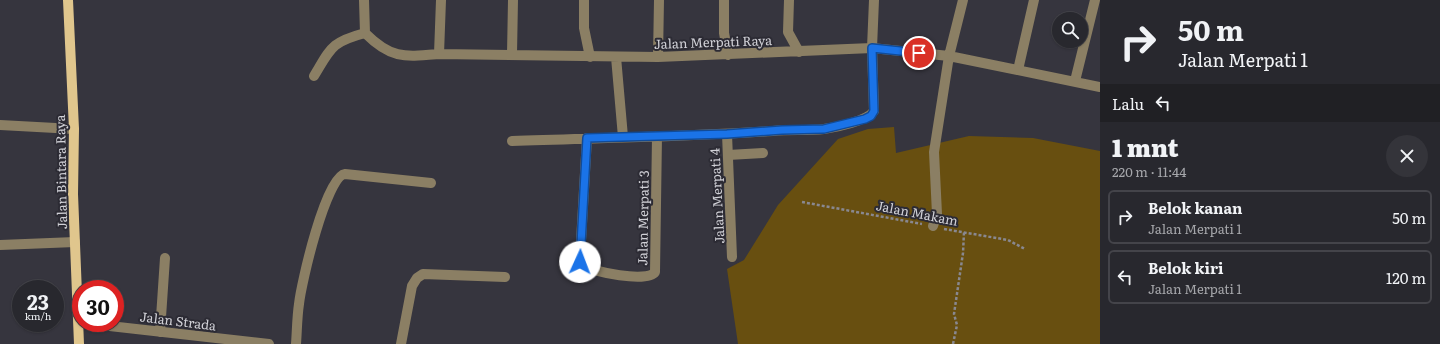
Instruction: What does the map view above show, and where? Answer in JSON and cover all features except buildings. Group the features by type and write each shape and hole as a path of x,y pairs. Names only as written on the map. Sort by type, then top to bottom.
{"main road":[{"name":"Jalan Bintara Raya","path":"68,0 74,129 75,242 78,280"},
{"name":"Jalan Bintara Raya","path":"79,344 80,332"}],"street":[{"path":"314,76 331,47 345,38 365,33 364,0"},
{"path":"439,54 441,0"},
{"path":"512,54 513,0"},
{"path":"584,0 584,28 590,57"},
{"path":"658,57 659,0"},
{"path":"724,0 724,33 728,55"},
{"path":"789,0 788,32 799,52"},
{"path":"512,141 727,134 824,129 865,119 871,116 874,111 872,48 874,0"},
{"path":"933,226 937,214 934,152 950,56 963,0"},
{"path":"1018,70 1034,0"},
{"path":"1075,81 1095,0"},
{"name":"Jalan Merpati Raya","path":"365,33 377,45 392,53 409,56 439,54 512,54 590,57 658,57 872,48 950,56 1100,87"},
{"path":"616,57 623,137"},
{"path":"0,125 74,129"},
{"name":"Jalan Merpati 4","path":"727,134 732,257"},
{"name":"Jalan Merpati 3","path":"587,138 580,258 582,266 587,269 621,276 650,275 655,272 657,136"},
{"path":"728,154 763,153"},
{"path":"296,344 299,303 317,224 337,178 345,174 431,184"},
{"path":"0,245 75,242"},
{"path":"160,332 165,258"},
{"path":"401,344 412,286 417,278 423,274 505,277"},
{"name":"Jalan Strada","path":"124,328 269,344"}],"path":[{"name":"Jalan Makam","path":"802,202 1008,240 1025,249"},
{"path":"953,344 956,326 954,314 963,253 964,232"}],"shaded area":[{"path":"894,127 896,153 969,136 1033,138 1100,151 1100,344 738,344 727,269 744,260 778,205 838,139 868,129"}],"route":[{"path":"580,262 587,138 727,134 824,129 865,119 871,116 874,111 872,48 919,53"}]}
